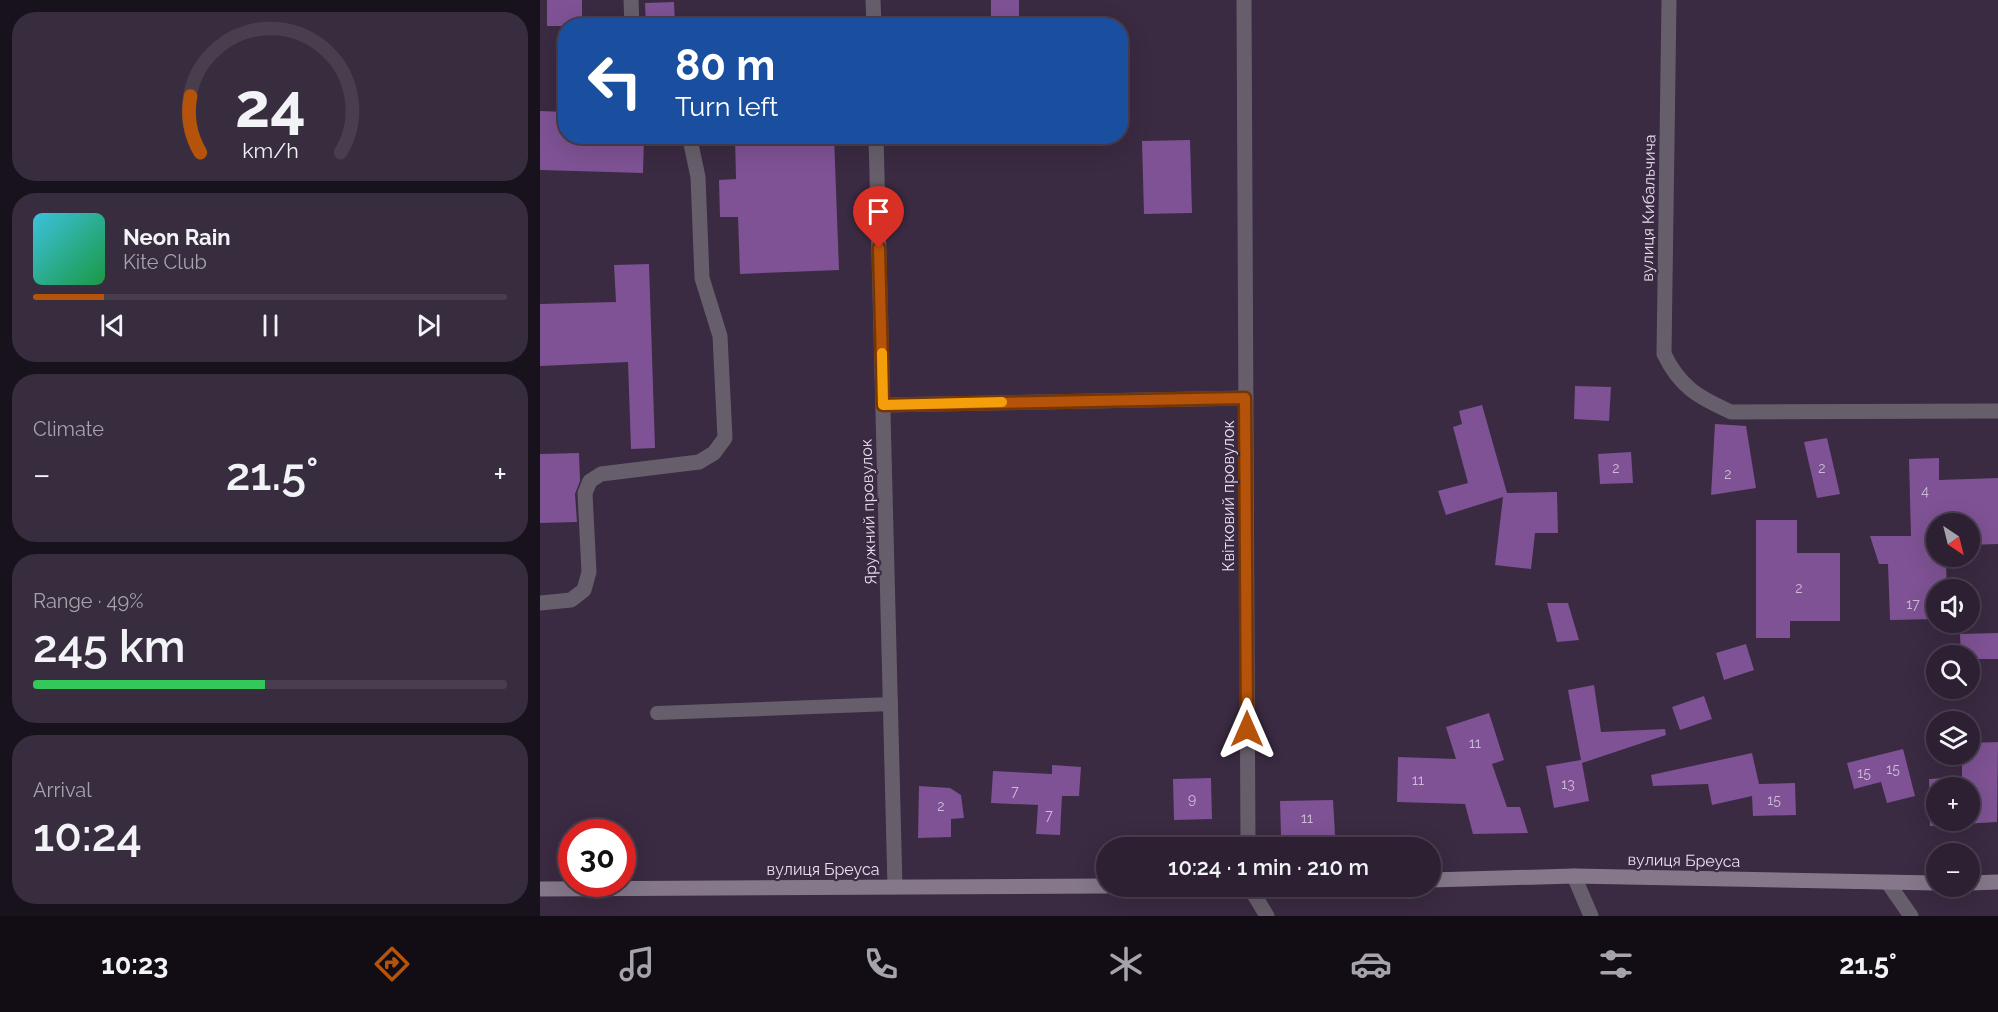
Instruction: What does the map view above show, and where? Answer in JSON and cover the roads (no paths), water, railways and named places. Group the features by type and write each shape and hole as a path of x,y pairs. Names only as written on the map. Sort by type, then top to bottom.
{"street":[{"path":"631,0 632,18"},
{"path":"873,0 873,18"},
{"name":"Квітковий провулок","path":"1244,0 1248,837"},
{"name":"вулиця Кибальчича","path":"1669,0 1664,354 1673,371 1686,387 1704,400 1731,412 1998,411"},
{"path":"540,603 571,600 584,590 589,572 585,493 590,481 601,474 699,462 714,453 725,438 720,336 702,278 698,177 691,144"},
{"name":"Яружний провулок","path":"876,144 896,887"},
{"path":"883,405 1245,398"},
{"path":"1574,876 1592,916"},
{"name":"вулиця Бреуса","path":"1441,880 1574,876 1926,883"},
{"path":"1980,883 1998,882"},
{"path":"1888,883 1911,916"},
{"name":"вулиця Бреуса","path":"540,889 1096,886"},
{"path":"1256,897 1267,916"}],"lane":[{"path":"657,713 891,704"}]}
